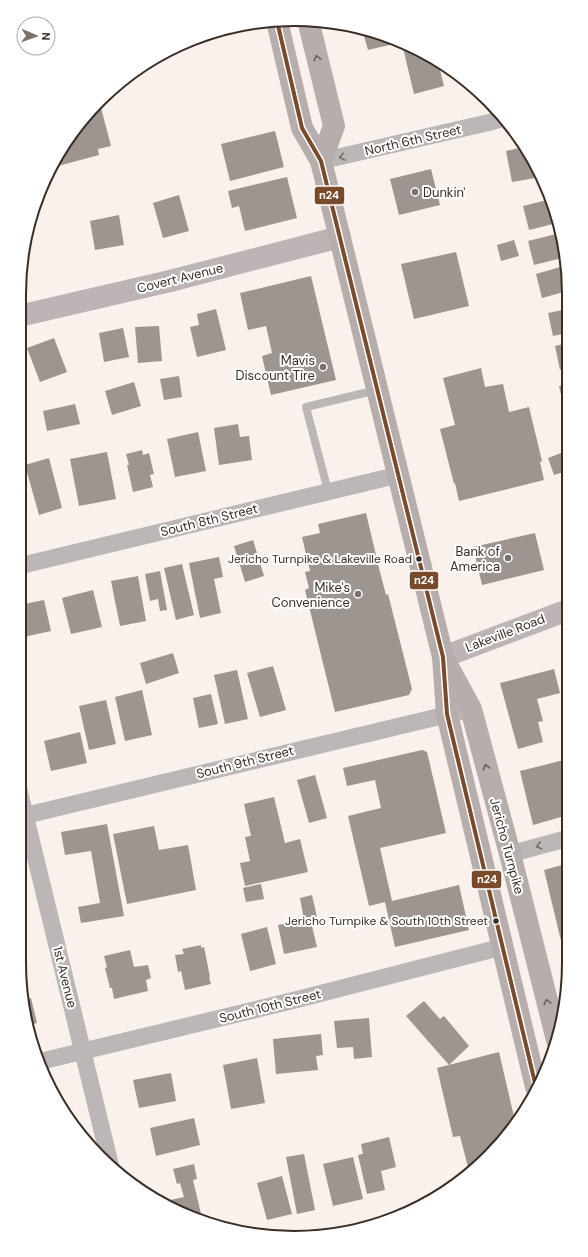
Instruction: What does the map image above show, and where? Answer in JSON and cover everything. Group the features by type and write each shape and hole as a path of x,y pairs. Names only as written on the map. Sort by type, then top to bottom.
{"main road":[{"name":"Jericho Turnpike","path":"278,27 302,128 321,162 443,657 447,714 534,1081"},
{"path":"310,27 334,126 321,162"},
{"name":"Covert Avenue","path":"26,314 170,281 340,237"},
{"name":"Lakeville Road","path":"443,657 562,612"},
{"name":"Jericho Turnpike","path":"443,657 471,709 510,854 554,1028"}],"street":[{"name":"North 6th Street","path":"321,162 497,120"},
{"name":"South 8th Street","path":"26,564 398,475"},
{"name":"South 9th Street","path":"26,815 471,709"},
{"name":"1st Avenue","path":"26,831 83,1051 109,1157"},
{"path":"510,854 562,840"},
{"name":"South 10th Street","path":"44,1061 295,1000 502,947"}],"lane":[{"path":"328,492 306,407 378,390"}],"building":[{"path":"364,35 392,44 368,50"},
{"path":"403,49 440,69 444,86 414,94"},
{"path":"101,108 111,146 98,149 99,155 59,166 81,131"},
{"path":"275,131 284,167 230,181 221,144"},
{"path":"519,148 535,178 512,182 506,151"},
{"name":"Dunkin'","path":"431,169 440,205 399,215 390,179"},
{"path":"287,177 297,218 245,231 239,206 232,208 228,191"},
{"path":"179,195 189,231 163,238 153,203"},
{"path":"545,200 553,224 529,230 523,206"},
{"path":"119,215 124,245 95,250 90,221"},
{"path":"555,234 560,259 534,265 528,241"},
{"path":"514,240 519,256 501,261 497,245"},
{"path":"456,252 469,306 414,319 401,264"},
{"path":"560,267 562,292 542,298 536,274"},
{"path":"311,276 336,380 271,395 262,356 272,353 266,326 248,330 240,293"},
{"path":"216,309 226,350 197,357 190,327 199,325 197,314"},
{"path":"562,310 562,334 553,336 548,313"},
{"path":"159,326 162,361 138,363 135,327"},
{"path":"123,328 129,357 104,362 99,333"},
{"path":"54,338 67,372 40,382 27,348"},
{"path":"562,344 562,369 560,370 555,346"},
{"path":"481,368 485,387 503,384 509,412 529,407 542,461 540,462 544,480 459,501 440,429 455,425 443,378"},
{"path":"179,376 182,397 164,400 160,379"},
{"path":"134,382 141,406 112,415 105,391"},
{"path":"559,386 562,386 562,400"},
{"path":"75,404 80,424 47,431 43,411"},
{"path":"238,424 240,437 249,436 252,460 219,465 214,428"},
{"path":"198,432 206,471 175,477 167,439"},
{"path":"142,450 143,455 149,453 154,474 150,475 153,487 133,492 126,454"},
{"path":"107,452 116,499 79,506 70,459"},
{"path":"561,453 562,473 554,475 548,458"},
{"path":"49,458 62,508 39,515 26,465"},
{"path":"366,513 386,595 388,594 412,689 409,695 335,712 305,590 309,588 305,572 310,571 302,537 320,533 318,524"},
{"name":"Bank of America","path":"535,533 544,570 482,585 473,547"},
{"path":"253,540 264,576 245,582 234,546"},
{"path":"219,557 223,577 214,579 221,613 200,618 189,563"},
{"path":"182,564 194,615 176,620 164,568"},
{"path":"160,571 167,610 160,611 158,599 150,601 145,574"},
{"path":"138,576 146,621 120,626 111,581"},
{"path":"93,590 102,627 71,634 62,598"},
{"path":"44,600 51,631 26,636 26,604"},
{"path":"173,653 179,673 146,684 140,663"},
{"path":"273,666 286,710 260,717 247,673"},
{"path":"554,669 560,693 537,699 543,721 538,722 543,742 518,749 500,683"},
{"path":"237,670 248,719 225,724 214,675"},
{"path":"142,690 152,735 125,741 115,697"},
{"path":"211,694 218,724 199,728 193,698"},
{"path":"106,700 116,744 89,750 79,706"},
{"path":"80,732 87,763 51,771 44,741"},
{"path":"422,750 427,752 446,833 380,848 392,901 459,885 469,930 395,947 385,902 369,906 348,816 381,808 375,780 347,786 343,768"},
{"path":"562,760 562,817 533,825 520,771"},
{"path":"315,775 327,818 309,823 297,780"},
{"path":"274,797 285,843 300,839 308,872 245,886 240,863 250,861 245,837 251,836 244,804"},
{"path":"107,824 124,916 81,923 78,907 100,903 91,851 65,855 61,832"},
{"path":"154,826 159,850 188,845 196,890 127,904 113,834"},
{"path":"562,865 562,945 544,870"},
{"path":"261,884 264,899 246,902 243,888"},
{"path":"312,895 317,917 310,918 317,947 284,954 278,925 304,920 300,898"},
{"path":"267,927 276,964 250,971 241,934"},
{"path":"201,945 201,948 204,947 211,984 185,990 181,971 178,972 175,955 184,954 182,949"},
{"path":"130,950 134,967 148,965 151,978 146,980 148,991 114,999 105,968 107,967 104,956"},
{"path":"31,998 37,1023 33,1024 28,999"},
{"path":"424,1001 440,1019 444,1016 469,1046 449,1065 406,1016"},
{"path":"369,1018 372,1057 354,1059 353,1047 337,1048 334,1021"},
{"path":"321,1034 323,1055 316,1056 318,1070 276,1074 273,1039"},
{"path":"499,1052 514,1116 484,1153 468,1167 460,1136 453,1137 437,1068"},
{"path":"257,1058 265,1103 231,1109 223,1065"},
{"path":"171,1073 176,1101 139,1108 133,1080"},
{"path":"194,1118 200,1145 156,1156 150,1128"},
{"path":"389,1137 396,1167 381,1171 385,1190 367,1194 358,1155 363,1154 361,1144"},
{"path":"304,1154 315,1210 297,1214 286,1157"},
{"path":"353,1157 363,1199 333,1206 323,1164"},
{"path":"194,1164 197,1179 193,1180 201,1215 170,1200 184,1197 180,1183 177,1184 173,1169"},
{"path":"282,1176 292,1214 267,1220 257,1183"}],"transit line":[{"name":"n24","path":"278,27 302,128 321,161 443,657 447,714 535,1081"}],"place":[{"name":"Dunkin'","path":"415,192"},
{"name":"Mavis Discount Tire","path":"323,367"},
{"name":"Bank of America","path":"508,558"},
{"name":"Jericho Turnpike & Lakeville Road","path":"419,559"},
{"name":"Mike's Convenience","path":"358,594"},
{"name":"Jericho Turnpike & South 10th Street","path":"496,921"}]}
